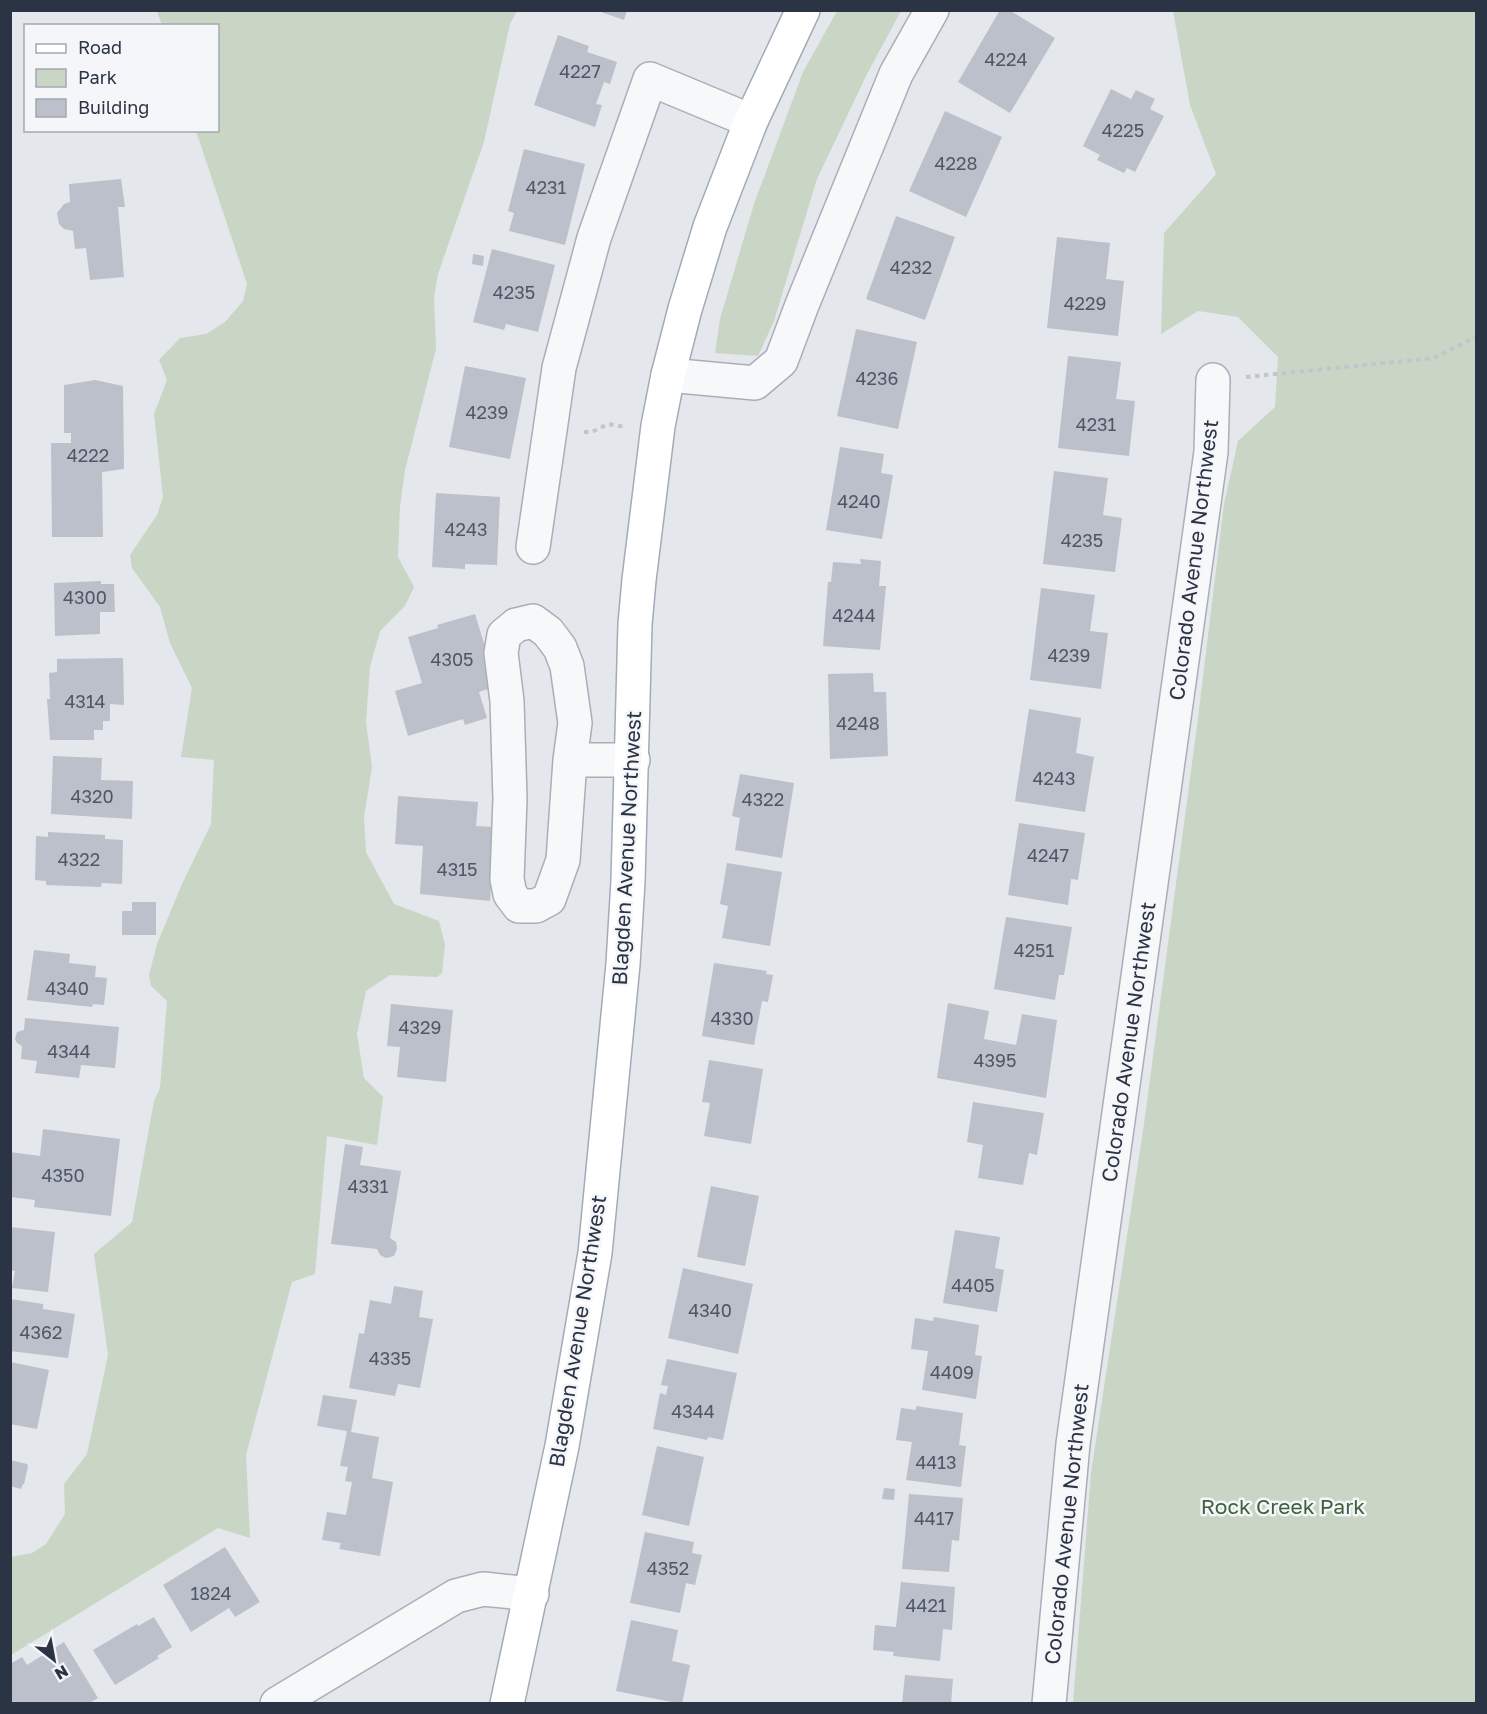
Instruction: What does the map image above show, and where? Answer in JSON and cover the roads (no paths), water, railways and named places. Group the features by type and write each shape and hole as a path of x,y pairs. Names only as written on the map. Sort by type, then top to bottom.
{"main road":[{"name":"Blagden Avenue Northwest","path":"507,1704 562,1446 595,1253 623,964 639,579 658,426 685,309 710,227 751,121 803,10"}],"street":[{"path":"668,375 755,383 781,361 802,304 897,74 932,10"},
{"path":"533,547 559,368 594,238 650,79 751,121"},
{"name":"Colorado Avenue Northwest","path":"1049,1704 1073,1444 1211,452 1213,380"},
{"path":"533,621 548,633 564,657 575,723 570,760 563,860 549,899 536,906 519,906 510,894 507,879 510,800 507,701 501,653 504,635 516,625 533,621"},
{"path":"570,760 633,760"},
{"path":"277,1704 456,1596 483,1589 532,1594"}],"park label":[{"name":"Rock Creek Park","path":"1283,1507"}]}
